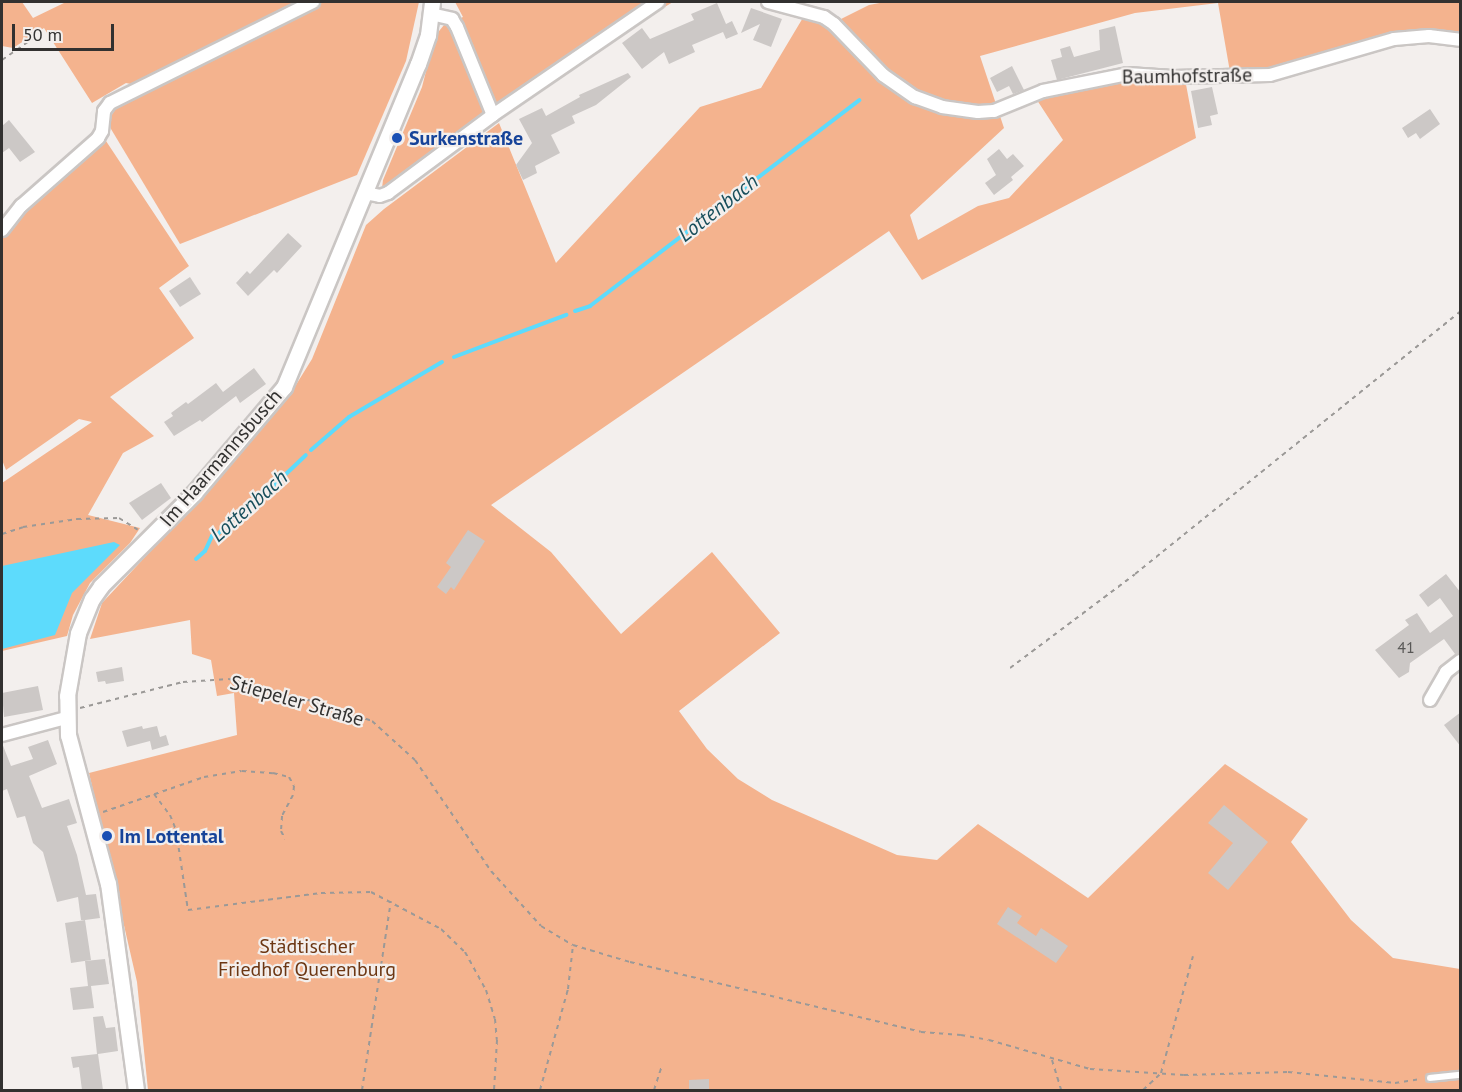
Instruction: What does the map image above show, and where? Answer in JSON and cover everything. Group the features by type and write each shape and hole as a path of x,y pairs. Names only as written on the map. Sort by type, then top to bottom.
{"street":[{"path":"2,230 21,206 98,138 102,131 104,111 110,103 313,2"},
{"path":"493,115 457,27 452,19 432,8 418,64 365,193 380,196 388,193 493,115 658,2"},
{"name":"Baumhofstraße","path":"768,2 824,17 834,24 883,75 915,97 942,107 969,111 994,111 1043,90 1128,74 1173,77 1270,75 1394,39 1429,36 1461,40"},
{"name":"Im Haarmannsbusch","path":"66,718 73,653 88,608 112,574 194,493 284,387 365,193"},
{"path":"1430,700 1446,672 1461,661"},
{"path":"2,735 66,718 68,735 92,816 108,884 136,1090"}],"lane":[{"path":"1430,1077 1461,1075"}],"path":[{"path":"2,60 45,30"},
{"path":"1010,668 1126,581 1461,312"},
{"path":"2,534 22,527 77,519 119,518 151,537"},
{"name":"Stiepeler Straße","path":"66,718 75,709 183,682 230,679 323,704 372,721 415,760 491,871 541,926 573,945 630,962 921,1032 989,1040 1052,1060 1090,1069 1184,1075 1288,1072 1395,1083 1430,1077"},
{"path":"92,816 204,777 242,771 289,777 294,786 293,795 282,816 281,831 285,839"},
{"path":"154,794 170,816 176,830 188,909 348,892 371,892 441,929 465,952 486,990 495,1019 497,1040 494,1090"},
{"path":"362,1090 391,901"},
{"path":"540,1090 568,989 573,945"},
{"path":"1143,1090 1161,1073 1183,983 1193,956"},
{"path":"1052,1060 1061,1090"},
{"path":"654,1090 662,1066"}],"green space":[{"path":"2,2 22,2 33,18 66,2 304,2 140,86 126,83 92,103 44,28 13,48 2,46"},
{"path":"320,2 419,2 406,61 357,175 180,244 111,129 109,120 114,111 125,101"},
{"path":"455,2 673,2 486,114 390,186 382,188 383,180 422,87 435,36 444,25 463,17"},
{"name":"Städtischer Friedhof Querenburg","path":"885,2 1460,2 1460,35 1449,31 1394,36 1275,71 1230,72 1218,3 1135,13 980,56 1004,128 910,215 918,240 978,206 1009,198 1063,140 1035,97 1142,76 1185,79 1196,138 922,280 889,231 491,505 551,552 621,634 712,552 780,633 679,711 707,749 738,779 772,800 897,855 937,860 978,824 1088,898 1225,764 1308,819 1291,842 1351,920 1393,958 1460,969 1460,1090 148,1090 137,982 89,773 237,735 234,693 217,696 211,660 192,654 190,620 90,639 102,603 233,463 294,388 312,359 366,225 384,209 499,123 556,263 700,107 761,88 804,16 827,26 869,5"},
{"path":"106,141 189,266 159,288 194,338 110,397 154,436 123,453 88,515 140,528 130,543 90,583 73,615 67,636 2,651 2,483 92,422 79,419 6,470 2,460 2,231 98,144"}],"water":[{"path":"114,542 120,545 72,593 55,635 2,649 2,566"}],"building":[{"path":"717,3 726,24 732,21 738,34 726,39 723,32 692,45 695,52 669,64 664,52 642,69 622,43 642,28 650,39 694,20 691,14"},
{"path":"751,8 782,19 771,47 753,40 760,24 741,33"},
{"path":"1115,26 1123,63 1057,80 1051,60 1062,57 1060,49 1070,46 1074,57 1100,50 1099,30"},
{"path":"1012,66 1024,90 1013,94 1009,86 997,92 990,78"},
{"path":"628,73 631,77 596,105 572,116 575,123 551,135 560,153 535,166 537,173 523,180 516,165 532,143 519,119 542,108 546,116 580,97 579,95"},
{"path":"1212,87 1218,114 1210,116 1212,125 1198,128 1191,91"},
{"path":"1430,109 1440,124 1420,139 1416,133 1408,138 1402,128"},
{"path":"9,120 35,152 20,162 9,148 2,153 2,126"},
{"path":"999,149 1007,159 1013,154 1024,166 1011,177 1013,180 994,195 985,183 996,175 987,159"},
{"path":"288,233 302,246 277,273 274,270 248,296 236,283 247,271 250,274"},
{"path":"190,277 201,294 180,307 169,291"},
{"path":"254,368 266,384 240,403 236,396 202,422 200,420 174,436 164,422 173,416 171,413 186,402 188,404 216,383 223,392"},
{"path":"161,483 171,498 142,520 129,503"},
{"path":"468,530 485,541 454,590 451,587 446,594 437,587 451,567 446,563"},
{"path":"1446,574 1461,593 1461,653 1455,654 1444,639 1410,663 1409,672 1399,678 1375,650 1409,625 1405,620 1417,613 1430,633 1453,616 1440,598 1428,607 1419,595"},
{"path":"122,667 124,681 106,684 105,681 98,682 96,672"},
{"path":"38,686 43,710 4,717 2,693"},
{"path":"1461,712 1461,747 1444,725"},
{"path":"142,726 143,729 157,726 160,737 166,735 169,745 152,750 150,741 127,747 122,731"},
{"path":"48,740 57,764 29,776 42,808 69,799 77,823 67,826 77,855 86,895 96,894 100,918 81,920 78,897 57,902 43,852 33,843 25,816 17,818 7,789 2,791 2,743 11,766 33,759 28,747"},
{"path":"1224,805 1268,842 1228,890 1208,873 1233,843 1208,823"},
{"path":"1008,907 1022,916 1017,923 1036,936 1041,928 1068,946 1056,963 997,924"},
{"path":"85,920 91,960 71,963 65,923"},
{"path":"105,959 109,984 91,986 94,1008 73,1010 70,988 88,986 85,961"},
{"path":"103,1016 106,1028 115,1027 118,1051 98,1054 103,1090 82,1090 79,1067 73,1068 71,1057 97,1054 93,1017"},
{"path":"709,1079 709,1090 689,1090 689,1080"}],"waterway":[{"name":"Lottenbach","path":"575,311 590,306 859,100"},
{"name":"Lottenbach","path":"454,357 566,315"},
{"name":"Lottenbach","path":"311,450 349,417 442,362"},
{"name":"Lottenbach","path":"196,559 205,551 212,536 218,534 231,519 242,516 260,493 268,491 306,455"}],"place":[{"name":"Surkenstraße","path":"397,138"},
{"name":"Im Lottental","path":"107,836"}]}
